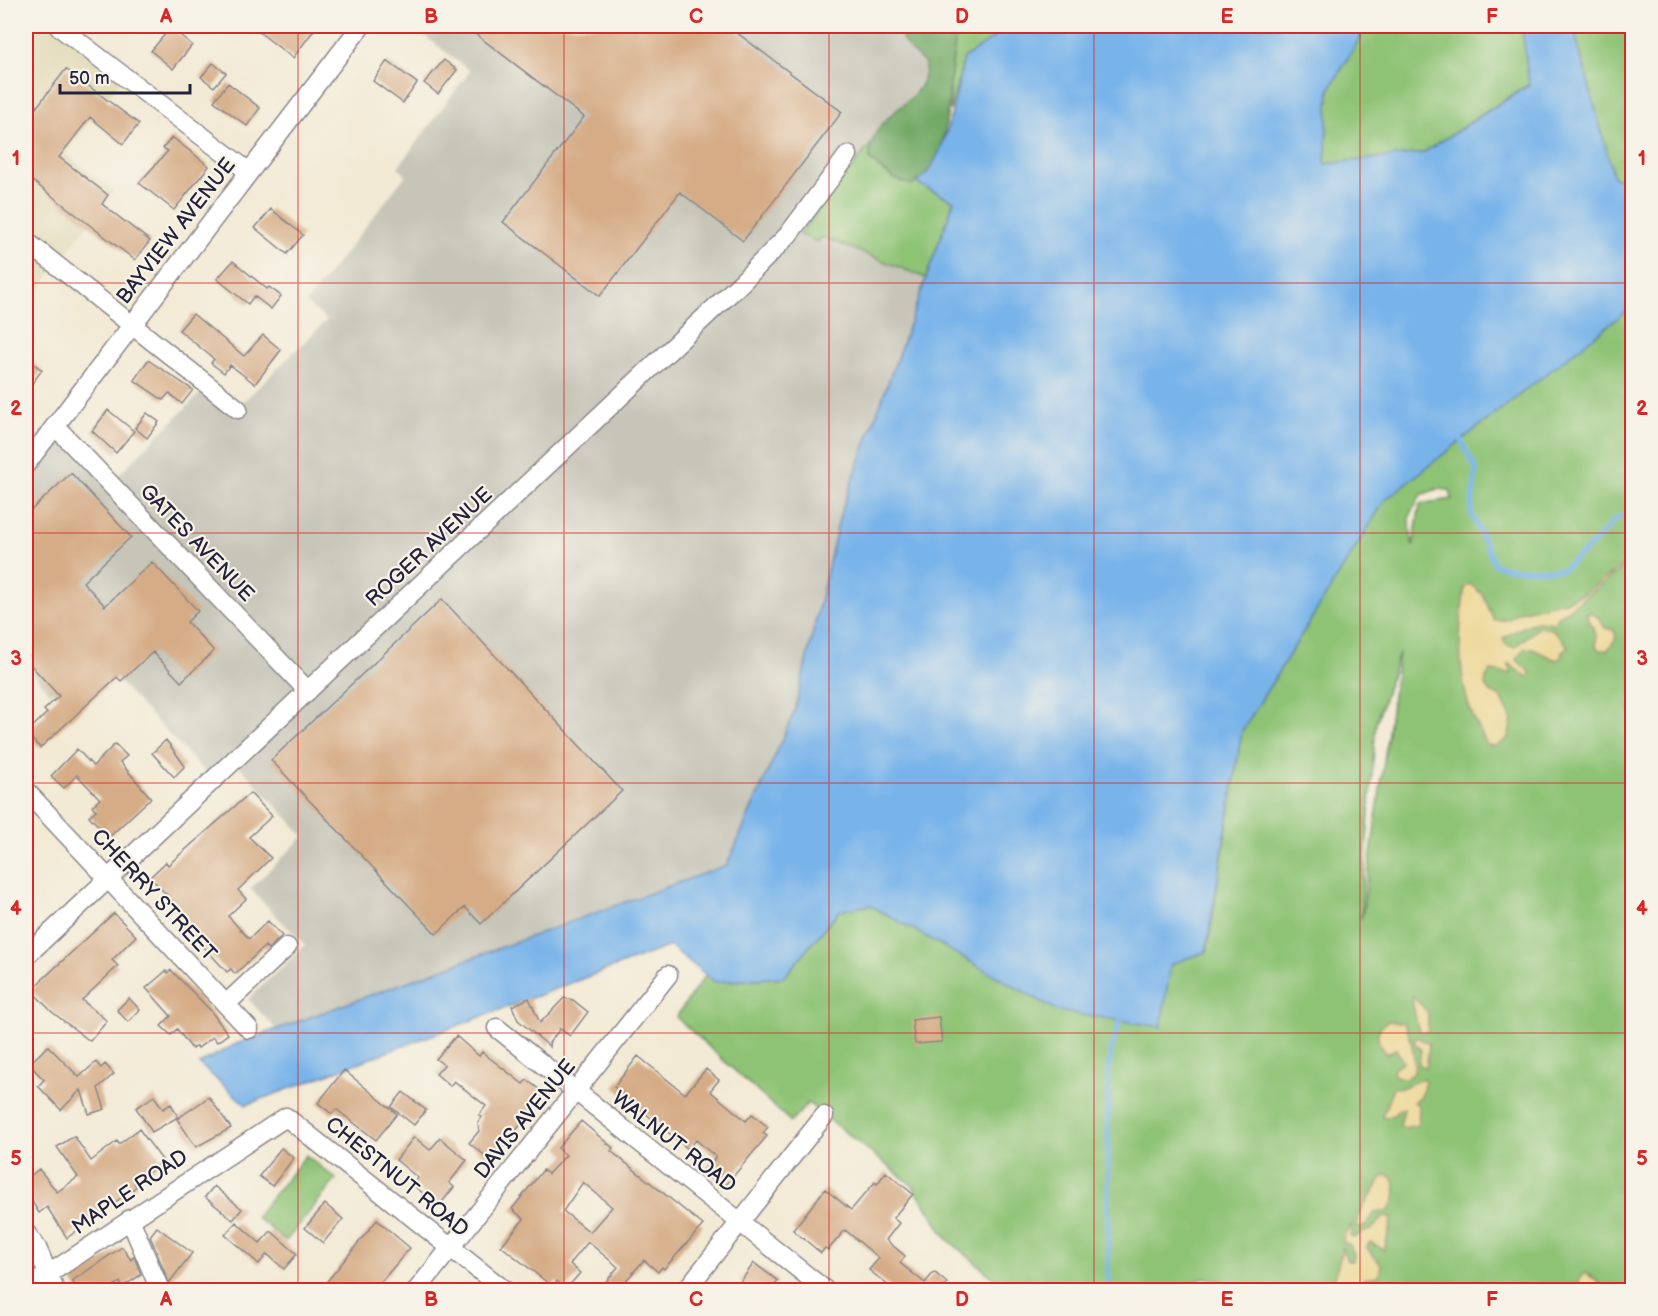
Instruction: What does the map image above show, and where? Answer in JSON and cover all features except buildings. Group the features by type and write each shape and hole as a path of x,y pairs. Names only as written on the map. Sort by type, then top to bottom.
{"street":[{"path":"58,26 249,172"},
{"name":"BAYVIEW AVENUE","path":"26,464 361,26"},
{"name":"ROGER AVENUE","path":"26,956 741,283 788,235 848,155"},
{"path":"26,241 238,409"},
{"name":"GATES AVENUE","path":"55,426 308,691"},
{"name":"CHERRY STREET","path":"26,791 249,1029"},
{"path":"226,1004 287,947"},
{"name":"DAVIS AVENUE","path":"417,1290 668,975"},
{"name":"WALNUT ROAD","path":"497,1028 825,1290"},
{"path":"686,1290 824,1116"},
{"name":"CHESTNUT ROAD","path":"260,1132 286,1117 504,1290"},
{"name":"MAPLE ROAD","path":"26,1289 51,1282 130,1219 260,1132"},
{"path":"130,1219 160,1290"},
{"path":"26,1233 37,1248 51,1282"}],"shaded area":[{"path":"26,26 56,26 123,78 65,153 114,191 26,306"},
{"path":"412,26 900,26 899,36 904,45 925,64 922,85 879,126 870,145 799,234 817,242 822,237 926,278 840,515 795,710 727,865 276,1029 248,999 305,945 250,889 304,836 233,759 211,779 92,653 50,693 26,667 26,460 54,423 110,483 211,383 240,405 327,320 306,303 406,175 398,167 470,71"}],"green space":[{"path":"900,26 957,26 943,139 933,165 912,185 894,179 870,160 872,143 878,129 917,90 923,79 925,64 904,43"},
{"path":"957,26 1000,26 995,37 964,58 950,111 950,83"},
{"path":"1367,26 1522,26 1529,84 1423,153 1325,164 1329,90"},
{"path":"1573,26 1632,26 1632,180 1614,179"},
{"path":"870,145 870,160 885,172 906,183 912,185 916,183 954,200 926,278 823,237 817,242 799,235"},
{"path":"1632,307 1632,1290 1250,1290 1204,1277 1180,1290 1008,1290 947,1239 913,1186 808,1103 791,1122 676,1017 706,974 715,982 784,977 839,911 870,905 1058,1011 1171,963 1207,952 1242,731 1385,499","holes":["1437,489 1450,490 1452,499 1420,504 1413,547 1409,518 1421,495","1399,653 1362,918 1361,918 1376,723"]},
{"path":"306,1155 336,1179 286,1241 256,1217"}],"sand":[{"path":"1632,558 1632,561 1559,616 1554,624 1535,623 1503,638 1506,645 1515,647 1539,627 1552,629 1569,647 1562,651 1561,658 1556,660 1533,649 1525,648 1516,659 1531,673 1527,677 1509,664 1511,674 1491,671 1486,678 1485,686 1490,692 1501,697 1512,720 1508,738 1496,746 1487,745 1474,719 1464,689 1460,630 1465,586 1470,584 1483,595 1494,620 1508,620 1516,613 1568,600 1586,592"},
{"path":"1586,613 1598,617 1605,628 1614,630 1616,638 1608,650 1600,650 1596,647 1596,635"},
{"path":"1412,996 1428,1012 1428,1031 1424,1033 1419,1031"},
{"path":"1389,1021 1404,1023 1411,1041 1414,1073 1406,1079 1395,1076 1393,1073 1394,1068 1403,1062 1396,1049 1386,1054 1378,1041 1380,1028"},
{"path":"1417,1037 1429,1044 1426,1068 1419,1064 1421,1050 1414,1042"},
{"path":"1423,1078 1425,1081 1422,1095 1414,1102 1419,1106 1418,1125 1403,1128 1400,1125 1404,1109 1399,1109 1394,1115 1386,1118 1382,1117 1393,1088 1404,1087"},
{"path":"1387,1175 1393,1178 1396,1192 1393,1204 1387,1212 1375,1212 1366,1226 1356,1227 1359,1213 1375,1191 1381,1178"},
{"path":"1383,1217 1392,1218 1384,1250 1370,1242 1366,1247 1381,1264 1379,1276 1364,1278 1359,1287 1352,1291 1333,1286 1342,1248 1347,1261 1353,1261 1354,1255 1350,1245 1343,1242 1344,1234 1352,1224 1350,1236 1354,1238 1364,1231 1371,1230"},
{"path":"1585,1273 1598,1281 1599,1290 1578,1290 1580,1277"}],"water":[{"path":"1000,26 1367,26 1329,90 1325,164 1423,153 1529,85 1522,26 1573,26 1614,178 1632,180 1632,307 1385,500 1242,731 1206,952 1171,964 1161,1027 1058,1011 870,905 839,911 784,977 715,982 670,946 246,1105 199,1064 236,1044 727,865 795,710 840,515 954,201 916,183 927,173 942,144 964,58 995,37"}],"waterway":[{"path":"1461,440 1476,469 1471,513 1495,565 1513,569 1562,570 1593,544 1616,518 1632,516"},
{"path":"1108,1290 1108,1078 1111,1050 1120,1021"}]}
